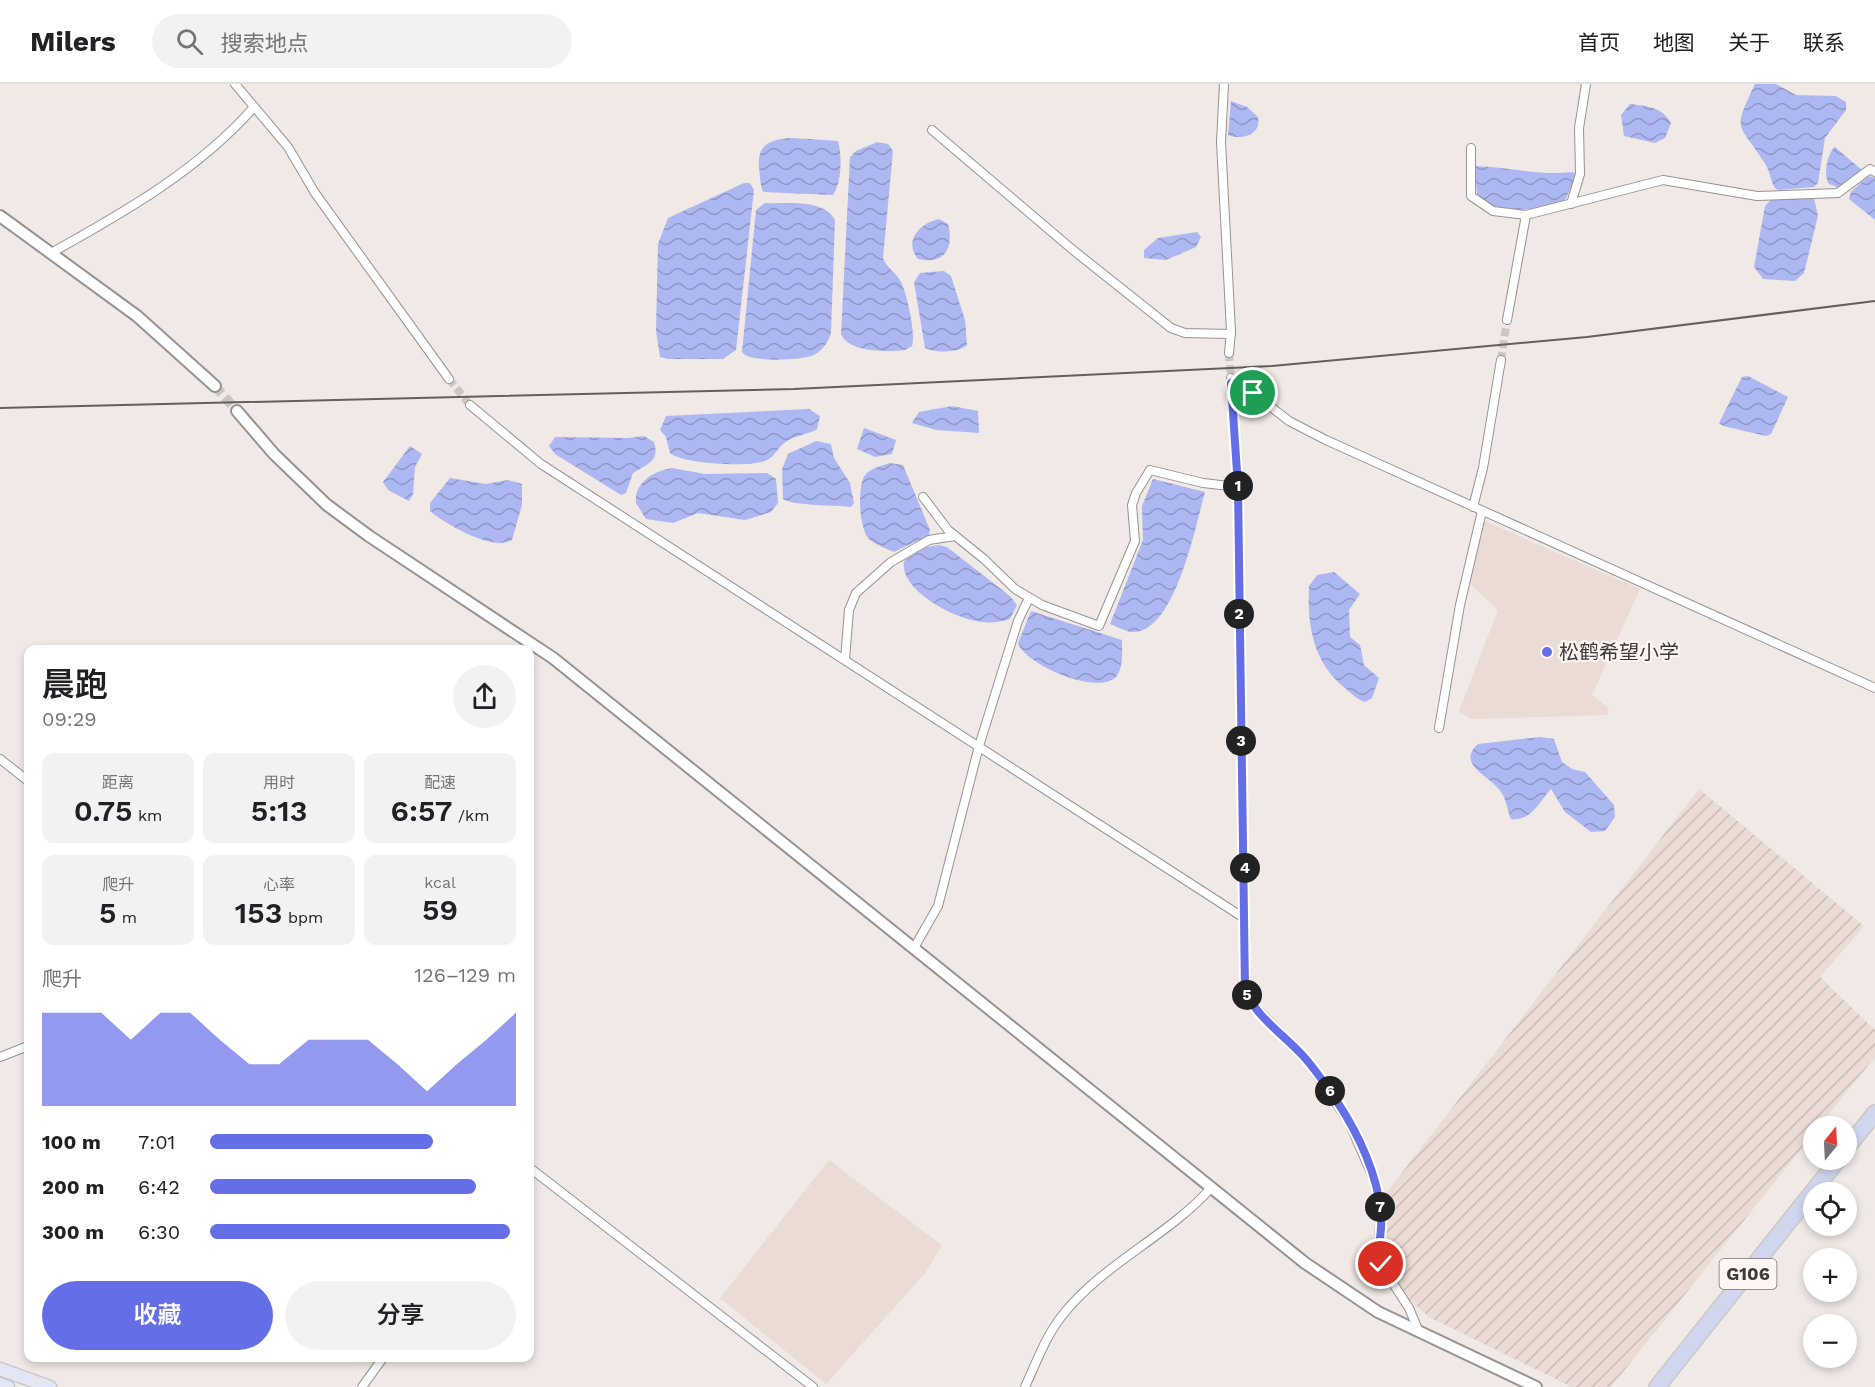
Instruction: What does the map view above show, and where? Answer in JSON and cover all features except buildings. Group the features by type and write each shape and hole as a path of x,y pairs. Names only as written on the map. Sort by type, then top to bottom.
{"highway":[{"path":"1857,1135 1875,1113"},
{"name":"G106","path":"1657,1387 1830,1170"}],"main road":[{"path":"0,216 146,323 215,386"},
{"path":"237,411 273,454 327,505 369,536 533,645"},
{"path":"534,645 553,658 1323,1276 1378,1312 1536,1387"},
{"path":"0,1369 50,1387"},
{"path":"0,1384 8,1387"}],"street":[{"path":"235,84 288,147 315,193 449,379"},
{"path":"1224,84 1221,142 1231,334 1229,354"},
{"path":"1572,204 1580,174 1579,128 1586,84"},
{"path":"51,254 152,193 219,142 254,107"},
{"path":"932,130 1073,250 1171,328 1185,333 1231,334"},
{"path":"1471,148 1471,196 1493,211 1526,215 1663,180 1723,193 1756,196 1838,194 1870,169 1875,172"},
{"path":"1507,320 1526,215"},
{"path":"1473,507 1485,460 1501,360"},
{"path":"1419,1332 1409,1308 1381,1264 1378,1248 1381,1212 1375,1182 1349,1122 1306,1059 1247,995 1244,982 1238,487 1231,380 1253,393 1289,421 1326,440 1875,688"},
{"path":"470,405 542,464 1244,918"},
{"path":"923,497 948,530 1015,589 1052,610 1099,626 1135,541 1132,505 1150,470 1203,483 1238,487"},
{"path":"1439,728 1460,605 1482,511"},
{"path":"845,659 849,610 856,593 891,562 929,540 955,536"},
{"path":"914,948 938,906 978,746 1018,621 1029,598"},
{"path":"0,759 24,778"},
{"path":"0,1057 24,1048"},
{"path":"534,1171 813,1387"},
{"path":"1025,1387 1048,1337 1066,1310 1116,1265 1175,1223 1211,1188"},
{"path":"362,1387 380,1362"}],"shaded area":[{"name":"松鹤希望小学","path":"1482,520 1640,589 1592,695 1609,709 1607,715 1471,719 1459,711 1498,610 1468,582"},
{"path":"1699,789 1864,926 1820,977 1875,1030 1875,1057 1827,1116 1803,1116 1803,1147 1611,1387 1572,1387 1429,1317 1407,1297 1384,1258 1387,1192"},
{"path":"829,1160 942,1245 926,1272 826,1384 720,1298"}],"water":[{"path":"1755,84 1776,84 1796,95 1836,96 1846,102 1846,110 1825,138 1818,183 1814,187 1778,190 1775,188 1766,165 1741,126 1743,111"},
{"path":"1231,101 1247,107 1258,117 1257,128 1250,135 1233,137 1228,135"},
{"path":"1630,104 1654,108 1668,118 1671,123 1665,138 1655,143 1624,136 1621,115"},
{"path":"793,138 838,141 840,169 833,195 763,192 759,159 763,148 772,141"},
{"path":"877,142 888,144 893,151 883,258 900,280 908,303 913,340 912,346 905,350 879,351 860,348 845,340 841,334 850,157 856,151"},
{"path":"1835,147 1863,171 1842,189 1829,184 1826,176 1828,159"},
{"path":"1475,166 1548,173 1573,172 1577,176 1564,202 1530,209 1506,209 1485,202 1477,194"},
{"path":"1868,176 1875,177 1875,220 1849,199 1851,192"},
{"path":"744,183 750,183 754,190 736,350 723,359 660,357 656,331 658,244 668,218"},
{"path":"1814,198 1818,216 1804,273 1795,281 1763,279 1754,267 1765,206 1771,200"},
{"path":"765,203 813,205 822,208 835,220 831,332 824,347 811,356 795,359 763,359 754,358 742,352 756,210"},
{"path":"939,219 948,224 950,233 945,253 935,259 918,259 912,246 913,239 926,224"},
{"path":"1197,232 1201,237 1196,247 1166,260 1144,258 1144,250 1158,238"},
{"path":"944,271 951,276 965,320 967,345 953,351 925,348 914,282 920,273"},
{"path":"1748,376 1788,397 1771,434 1766,436 1723,426 1719,423 1742,377"},
{"path":"952,406 978,411 979,433 936,430 912,423 919,412"},
{"path":"809,409 820,416 817,429 787,441 770,459 747,464 717,464 677,457 670,453 666,437 660,430 666,416"},
{"path":"864,428 896,440 892,454 875,457 857,449"},
{"path":"644,436 654,442 654,458 633,473 626,493 621,495 555,454 549,446 555,437 628,438"},
{"path":"816,441 831,444 834,458 850,483 854,503 851,507 805,504 783,499 782,469 788,454"},
{"path":"410,446 422,454 415,467 413,494 409,501 388,490 383,482"},
{"path":"890,463 903,465 930,530 929,535 894,552 869,539 863,526 860,507 862,480 865,475 873,469"},
{"path":"672,468 705,474 767,473 776,479 778,503 771,512 745,520 698,513 673,523 646,519 636,503 638,490 652,475"},
{"path":"450,478 486,484 508,480 522,484 522,505 512,540 504,543 482,540 447,523 430,511 430,503"},
{"path":"1153,479 1205,492 1189,551 1171,598 1160,616 1146,628 1131,632 1110,624 1143,540 1142,506"},
{"path":"939,545 947,547 1010,596 1017,605 1010,619 992,622 971,620 945,610 920,593 905,572 904,561 926,547"},
{"path":"1334,572 1360,594 1349,610 1350,637 1360,645 1364,665 1379,678 1372,698 1365,702 1335,679 1319,656 1314,643 1309,615 1309,586 1317,575"},
{"path":"1031,611 1122,640 1119,673 1107,682 1094,683 1062,675 1033,660 1018,643"},
{"path":"1540,737 1554,739 1562,762 1572,769 1585,772 1614,805 1615,817 1605,831 1591,832 1565,812 1551,789 1530,814 1511,819 1501,792 1477,770 1470,758 1478,744"}],"tunnel":[{"path":"1501,360 1507,320"},
{"path":"1229,353 1231,378"},
{"path":"449,379 470,405"},
{"path":"215,386 237,411"}],"railway":[{"path":"0,408 794,389 1272,366 1587,337 1875,301"}],"place":[{"name":"松鹤希望小学","path":"1547,652"}],"route":[{"path":"1253,393 1231,383 1238,487 1245,989 1254,1006 1306,1059 1338,1103 1359,1142 1375,1182 1381,1212 1378,1248 1381,1264"}]}
